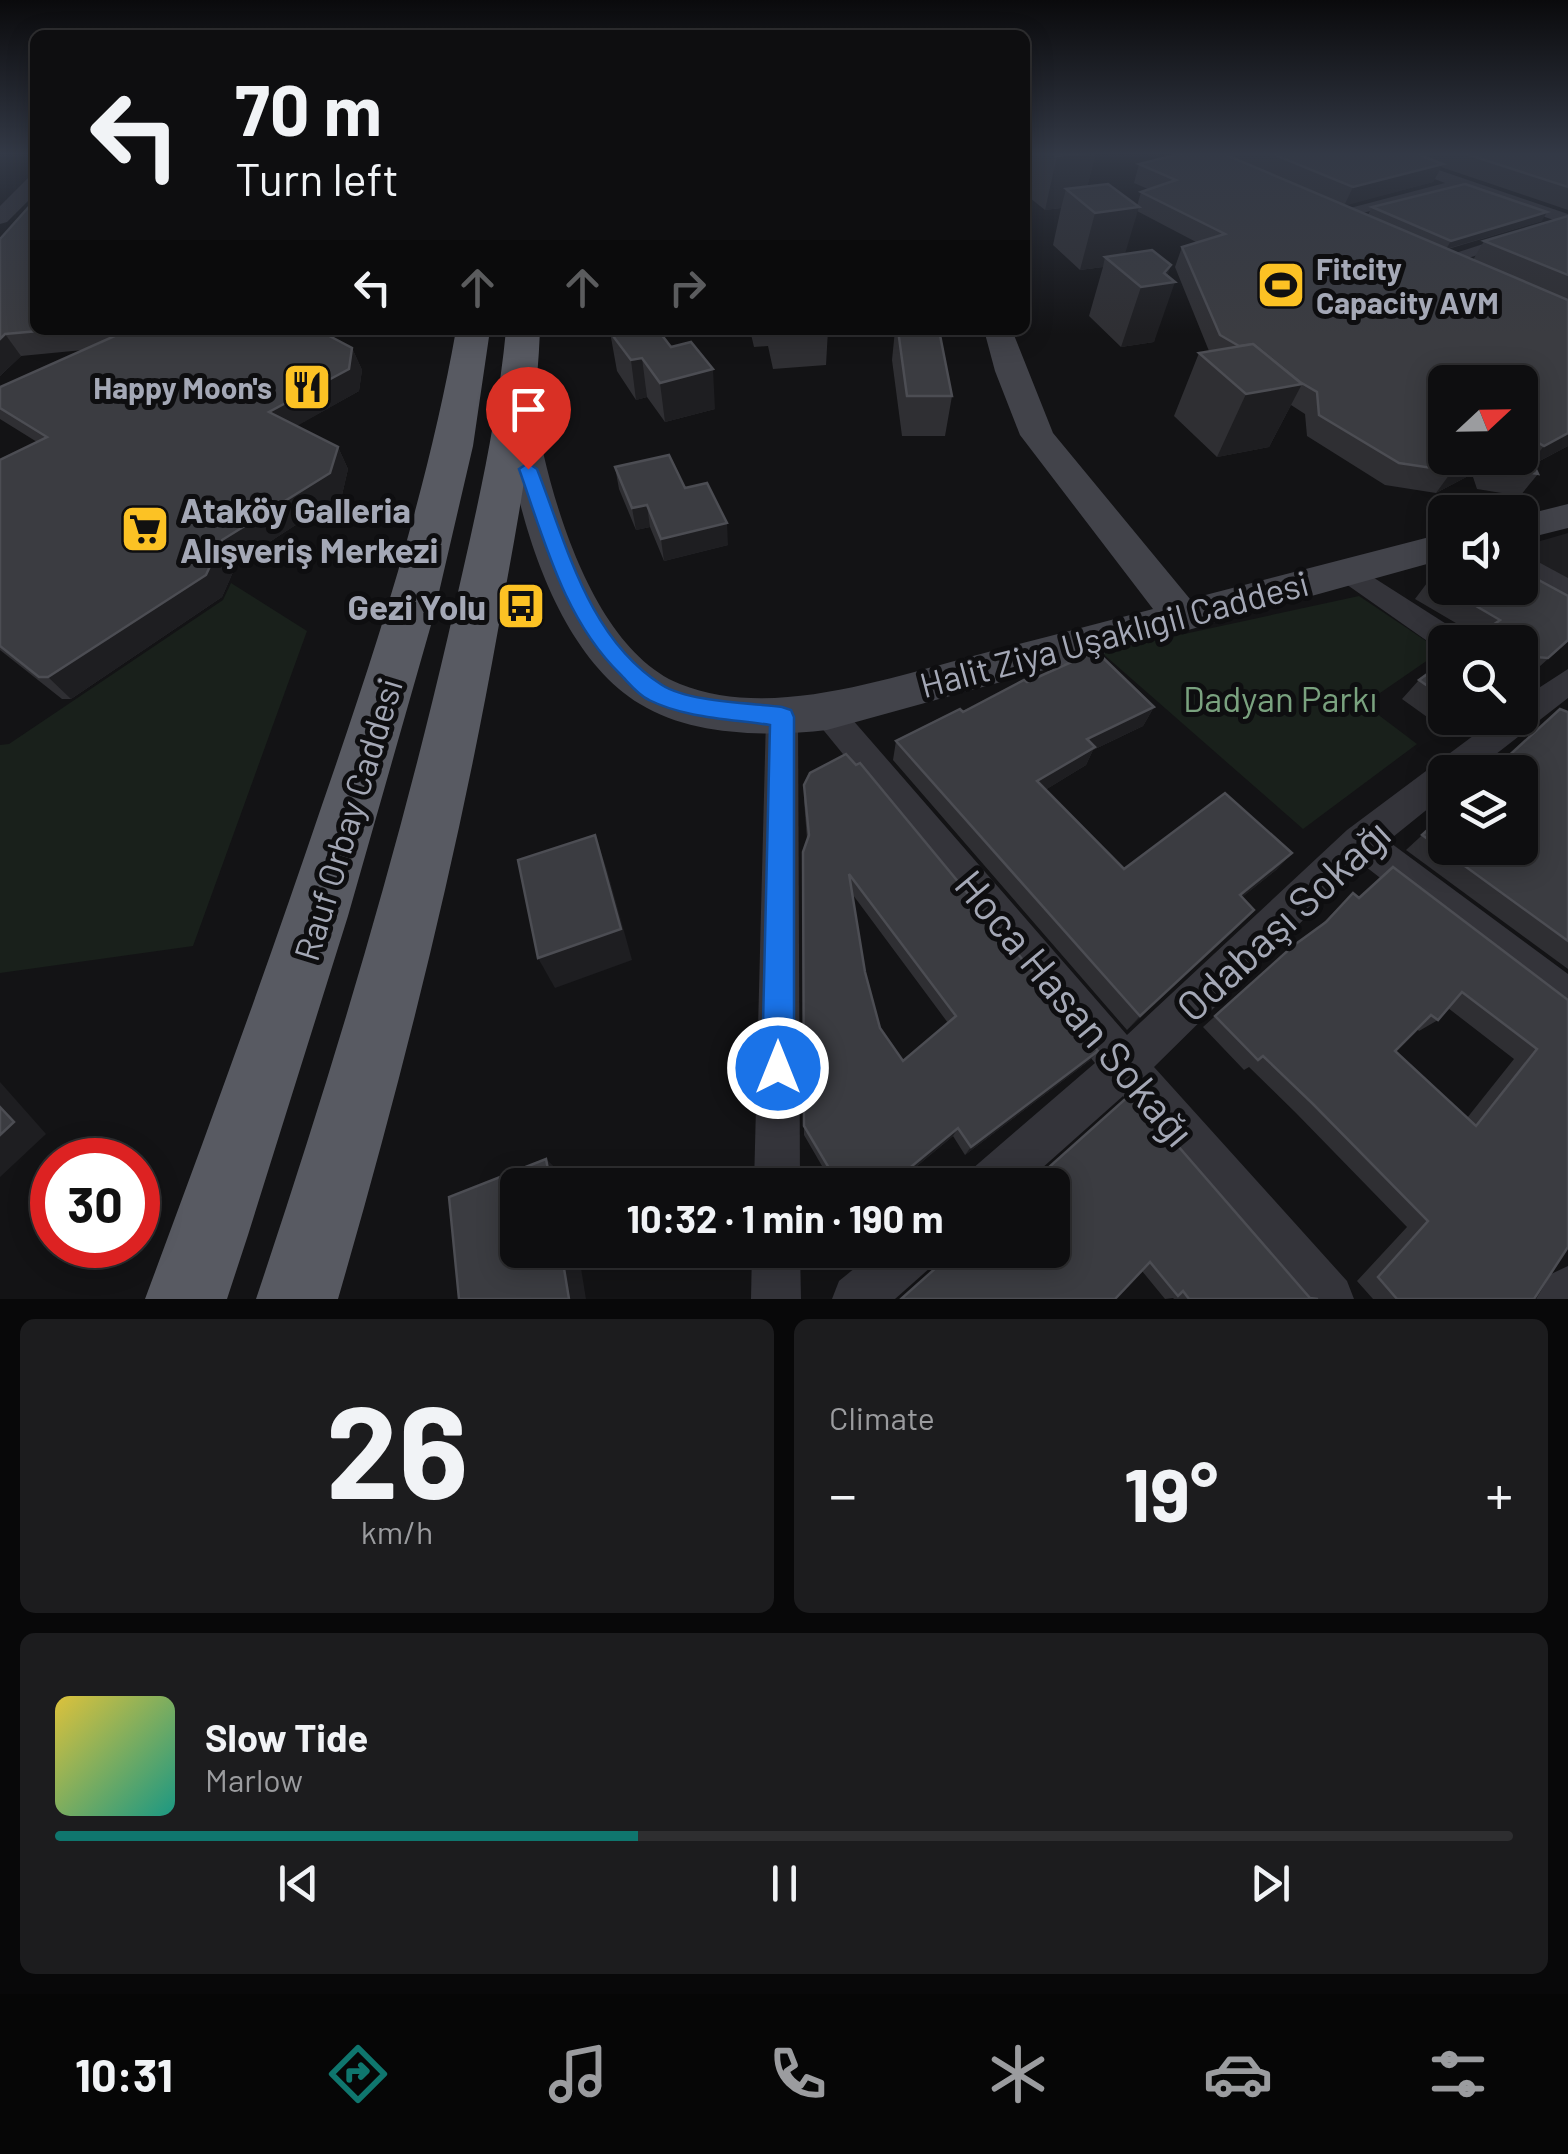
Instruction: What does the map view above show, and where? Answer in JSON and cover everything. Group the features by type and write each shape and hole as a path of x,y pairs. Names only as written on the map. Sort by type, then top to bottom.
{"highway":[{"name":"Rauf Orbay Caddesi","path":"186,1299 282,1026 397,659 444,477 472,335"},
{"path":"298,1299 339,1167 462,693 517,396 522,335"}],"main road":[{"path":"1333,213 1374,231"},
{"path":"1432,257 1477,276"},
{"path":"1000,335 1035,416 1091,494 1194,611"},
{"path":"1017,335 1035,416"},
{"name":"Halit Ziya Uşaklıgil Caddesi","path":"517,396 524,450 536,493 563,568 596,633 654,692 683,702 782,717 826,712 1428,550"},
{"path":"1538,524 1568,516"}],"street":[{"path":"6,228 30,214"},
{"path":"1432,257 1568,221"},
{"path":"1346,570 1428,626"},
{"path":"1538,572 1568,591"},
{"path":"1538,594 1568,612"},
{"name":"Odabaşı Sokağı","path":"1538,693 1568,681"},
{"path":"1538,701 1568,720"},
{"name":"Hoca Hasan Sokağı","path":"826,712 1125,1066 1329,1299"},
{"path":"777,1168 782,717"},
{"name":"Odabaşı Sokağı","path":"1467,755 1488,735"},
{"name":"Odabaşı Sokağı","path":"1008,1168 1125,1066 1360,841 1428,789"},
{"path":"1360,841 1568,999"},
{"path":"776,1268 776,1299"},
{"path":"858,1299 893,1268"},
{"path":"1562,1299 1568,1291"}],"shaded area":[{"path":"1568,533 1568,588 1538,572 1538,542"}],"green space":[{"path":"231,583 307,631 193,946 0,973 0,745 9,744 223,600"},
{"name":"Dadyan Parkı","path":"1359,596 1428,642 1428,660 1364,704 1417,744 1303,829 1101,652"}],"building":[{"path":"24,213 30,213 30,332 5,334 0,339 0,239"},
{"path":"1182,213 1362,213 1568,300 1568,433 1544,446 1538,442 1538,365 1428,365 1428,467 1399,463 1319,415 1317,392 1253,344 1239,346 1220,335 1182,247 1225,234"},
{"path":"1385,213 1545,213 1451,241"},
{"path":"1568,216 1568,275 1484,241"},
{"path":"1152,250 1171,265 1164,273 1175,282 1141,287 1105,257"},
{"name":"Ataköy Galleria Alışveriş Merkezi","path":"117,335 327,335 352,348 349,369 269,412 338,447 330,473 222,540 206,575 48,677 39,677 0,646 0,460 47,437 0,408 0,387"},
{"path":"612,335 662,335 671,347 691,342 713,369 660,383 642,358 631,360"},
{"path":"899,335 940,335 952,396 907,396"},
{"path":"1253,344 1302,384 1246,394 1199,353"},
{"path":"669,455 685,488 707,483 727,523 661,539 647,505 632,508 615,467"},
{"path":"1538,580 1568,596 1568,640 1548,658 1538,657 1538,625 1493,625 1500,620 1474,605 1538,605"},
{"path":"1096,651 1154,707 1087,739 1095,747 1037,781 1124,869 1225,793 1292,853 1240,895 1254,910 1140,1016 896,741 1024,680"},
{"path":"1560,709 1568,712 1568,941 1463,865 1538,865 1538,755 1510,755 1532,735 1538,735 1538,729"},
{"path":"846,754 856,765 860,763 1098,1051 971,1147 958,1128 910,1168 829,1168 804,1126 803,852 809,835 804,785 810,773","holes":["849,874 956,1016 903,1061 880,1028 865,972"]},
{"path":"595,835 621,929 538,958 518,860"},
{"path":"1393,867 1568,1000 1568,1247 1534,1299 1397,1299 1378,1277 1428,1221 1313,1104 1263,1056 1258,1060 1215,1016 1293,946 1326,922 1353,893 1359,898","holes":["1462,992 1537,1049 1476,1126 1395,1051 1431,1015 1438,1020"]},
{"path":"1132,1093 1310,1298 1318,1299 1189,1299 1183,1291 1178,1296 1150,1262 1115,1299 901,1299 936,1268 1070,1268 1070,1168 1048,1168"},
{"path":"0,1107 14,1122 0,1135"},
{"path":"546,1159 548,1168 523,1168"},
{"path":"500,1177 500,1268 564,1268 569,1299 459,1299 449,1197"}],"place":[{"name":"Fitcity Capacity AVM","path":"1281,285"},
{"name":"Happy Moon's","path":"307,387"},
{"name":"Ataköy Galleria Alışveriş Merkezi","path":"145,529"},
{"name":"Gezi Yolu","path":"521,606"}],"route":[{"path":"528,469 578,601 596,633 618,658 654,692 683,702 782,717 778,1068"}]}
